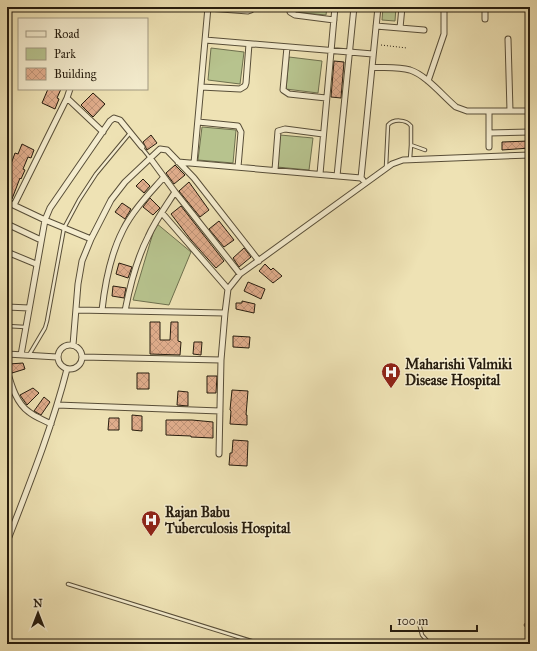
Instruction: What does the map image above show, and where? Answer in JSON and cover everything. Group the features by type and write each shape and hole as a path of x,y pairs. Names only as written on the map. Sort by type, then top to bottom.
{"street":[{"path":"194,163 208,8 248,12 252,10 253,7"},
{"path":"290,7 290,12 295,15 334,20"},
{"path":"320,174 335,7"},
{"path":"337,176 354,7"},
{"path":"365,183 361,178 378,7"},
{"path":"400,28 402,7"},
{"path":"485,7 485,19"},
{"path":"428,81 444,34 444,8"},
{"path":"376,26 424,30"},
{"path":"508,39 510,111"},
{"path":"205,40 373,54"},
{"path":"201,87 243,88 246,83 249,44"},
{"path":"287,47 283,90 289,94 326,98"},
{"path":"372,67 409,70 417,73 456,107 462,110 530,111"},
{"path":"14,205 70,90"},
{"path":"66,98 103,132"},
{"path":"488,111 489,147"},
{"path":"21,355 36,264 45,220 50,208 110,121 114,118 120,120 142,148"},
{"path":"198,122 238,126 242,132 238,167"},
{"path":"275,170 278,131 285,129 323,134"},
{"path":"489,133 530,132"},
{"path":"73,345 78,284 82,261 91,239 111,200 125,182 160,149 167,150 194,178 259,261"},
{"path":"219,454 221,360 225,313 228,289 240,274 386,168 397,162 410,160 530,155"},
{"path":"150,158 240,274"},
{"path":"178,162 361,178"},
{"path":"102,310 107,273 123,230 137,208 164,177"},
{"path":"125,311 137,262 148,236 175,192"},
{"path":"7,202 91,239"},
{"path":"162,213 228,289"},
{"path":"7,224 41,240"},
{"path":"7,252 36,264"},
{"path":"7,307 29,308"},
{"path":"77,310 225,313"},
{"path":"67,345 73,345 78,348 82,357 77,367 72,369 67,369 62,366 58,362 58,357 62,347 67,345"},
{"path":"7,354 58,357"},
{"path":"82,357 221,360"},
{"path":"7,542 51,424 67,369"},
{"path":"7,370 15,393 28,412 51,424"},
{"path":"57,405 220,411"}],"lane":[{"path":"386,168 388,125 392,121 406,122 411,126 410,160"},
{"path":"29,355 45,328 47,321 64,228 79,200 96,174 131,133"},
{"path":"411,147 413,145 425,150"},
{"path":"142,148 150,158"},
{"path":"7,326 26,327"},
{"path":"68,584 261,644"},
{"path":"419,623 422,635 430,644"},
{"path":"526,625 530,629"}],"path":[{"path":"374,44 407,48"}],"green space":[{"path":"294,7 327,7 326,15 293,12"},
{"path":"383,7 396,7 395,21 382,20"},
{"path":"211,48 244,52 240,84 208,80"},
{"path":"289,57 322,61 318,93 286,89"},
{"path":"202,127 236,130 233,163 198,160"},
{"path":"280,135 313,138 309,170 277,167"},
{"path":"156,223 191,252 169,305 133,300"}],"building":[{"path":"334,61 344,62 341,98 331,97"},
{"path":"48,90 61,90 55,109 42,103"},
{"path":"93,93 105,104 93,117 81,105"},
{"path":"151,135 157,143 147,150 143,142"},
{"path":"529,141 530,148 502,150 502,142"},
{"path":"22,144 34,150 31,158 28,157 23,169 25,170 21,179 20,178 12,199 7,197 7,175 15,153 18,154"},
{"path":"175,165 185,175 174,184 166,173"},
{"path":"143,179 150,186 144,193 136,186"},
{"path":"189,182 209,210 200,217 179,191"},
{"path":"150,198 160,208 153,215 143,207"},
{"path":"122,203 131,209 125,219 115,212"},
{"path":"181,206 224,261 216,268 191,240 171,214"},
{"path":"219,221 234,240 224,247 209,229"},
{"path":"244,248 251,257 239,267 233,258"},
{"path":"119,263 132,267 128,278 116,274"},
{"path":"265,264 271,270 273,268 282,276 273,283 259,271"},
{"path":"248,282 265,289 261,299 244,291"},
{"path":"113,286 126,288 124,298 112,296"},
{"path":"242,301 255,304 254,313 236,309 236,303 242,303"},
{"path":"150,322 160,322 160,340 170,340 171,322 178,322 178,341 181,342 180,355 150,354"},
{"path":"233,336 250,337 249,348 233,347"},
{"path":"194,342 202,342 201,355 193,354"},
{"path":"23,363 25,369 12,373 9,364"},
{"path":"137,373 149,373 149,389 137,389"},
{"path":"207,376 217,376 216,393 207,393"},
{"path":"33,388 39,393 27,405 20,395"},
{"path":"232,390 248,391 246,415 247,425 230,424"},
{"path":"178,391 188,392 188,406 177,405"},
{"path":"44,397 50,402 41,415 34,411"},
{"path":"132,415 142,416 142,431 132,430"},
{"path":"109,418 119,418 119,430 108,430"},
{"path":"166,420 213,422 213,438 166,435"},
{"path":"233,440 248,441 247,466 229,465"}],"place":[{"name":"Maharishi Valmiki Disease Hospital","path":"391,389"},
{"name":"Rajan Babu Tuberculosis Hospital","path":"151,537"}]}
